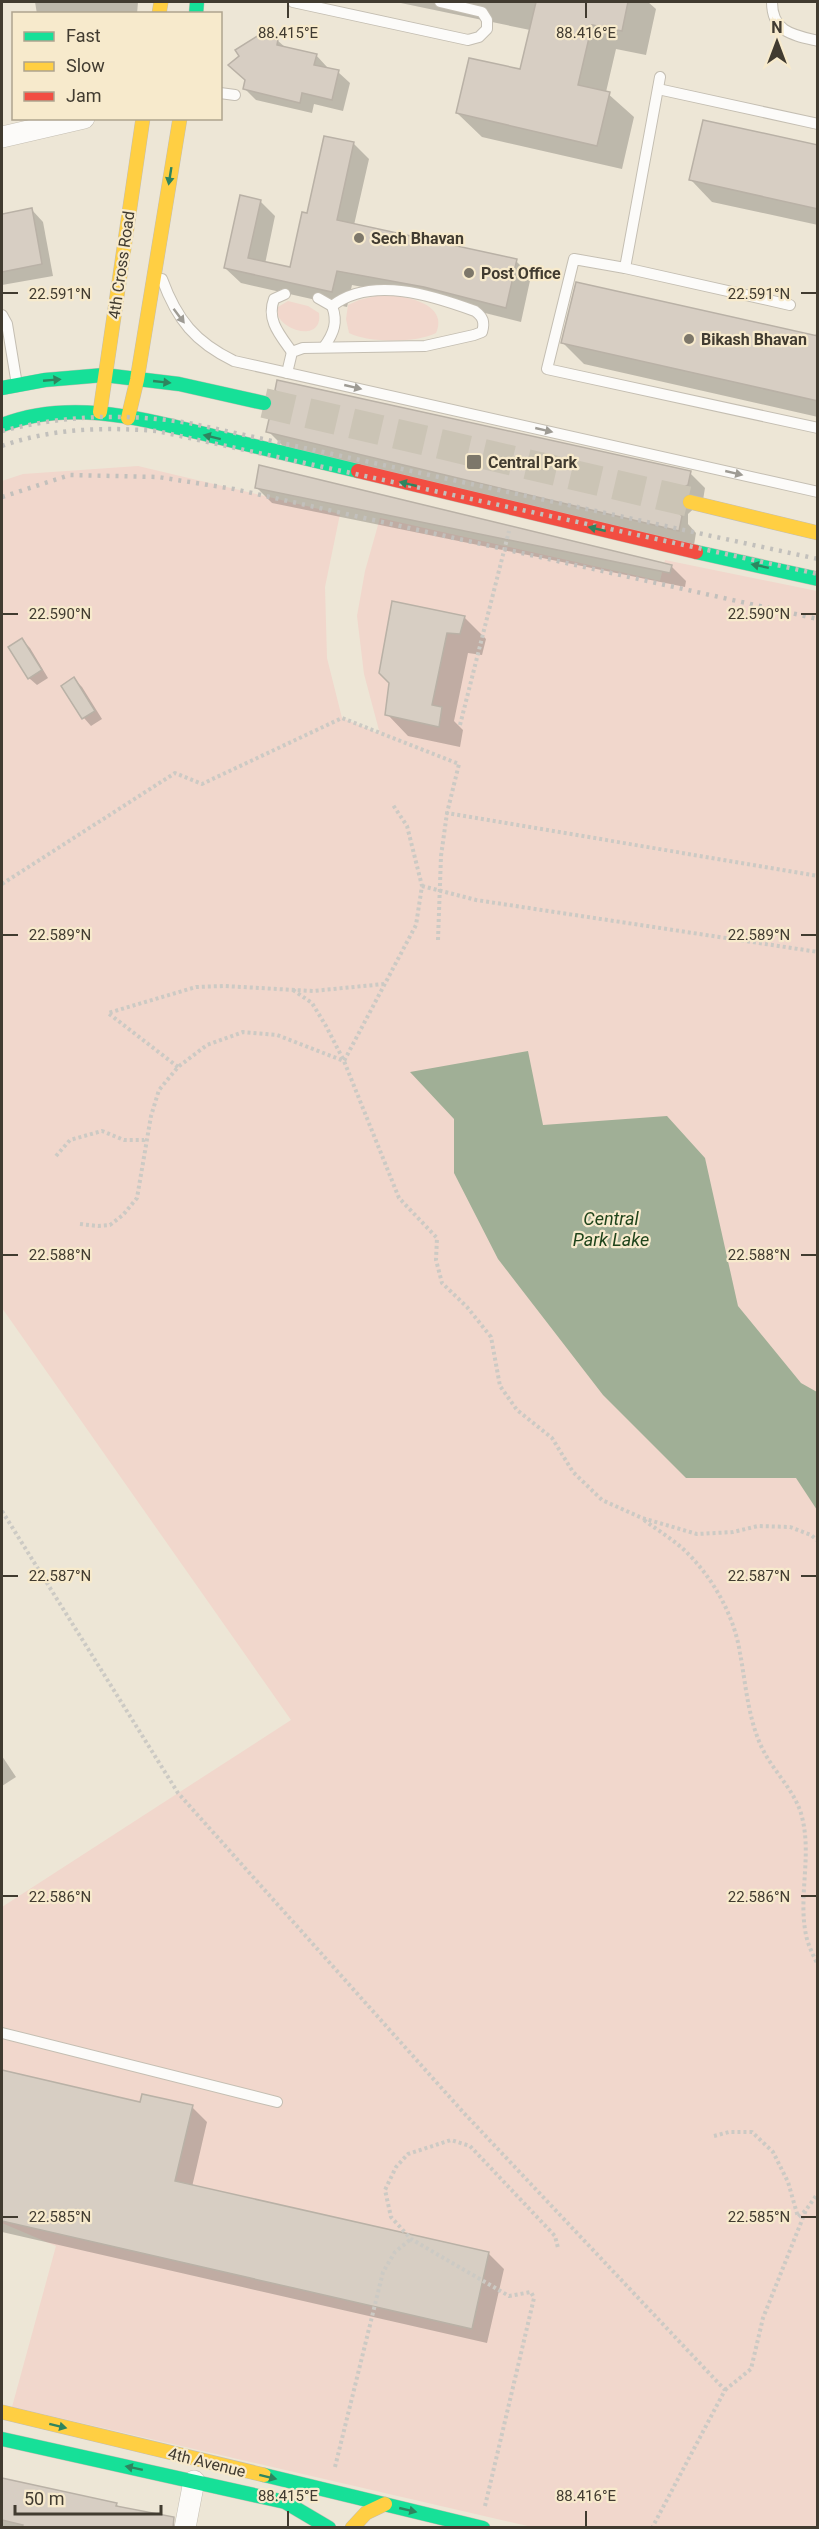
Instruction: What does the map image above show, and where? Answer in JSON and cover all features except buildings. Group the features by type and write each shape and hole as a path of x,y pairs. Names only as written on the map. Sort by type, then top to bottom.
{"main road":[{"name":"4th Cross Road","path":"100,412 142,120"},
{"path":"128,418 137,380 180,120"},
{"path":"2,388 45,380 104,375 179,384 264,403"},
{"path":"2,425 39,413 72,410 100,412 818,579"},
{"path":"690,502 818,533"},
{"name":"4th Avenue","path":"2,2412 482,2527"},
{"name":"4th Avenue","path":"2,2439 285,2502 329,2528"},
{"path":"352,2528 356,2520 385,2504"},
{"path":"431,2515 443,2528"}],"street":[{"path":"2,137 75,120"},
{"path":"185,2528 194,2481"}],"lane":[{"path":"293,2 468,40 479,37 487,29 487,21 482,12 440,2"},
{"path":"772,2 776,21 788,34 818,41"},
{"path":"626,268 660,77"},
{"path":"658,89 818,124"},
{"path":"222,93 235,94"},
{"path":"790,304 574,259 547,369 818,428"},
{"path":"156,262 173,308 199,340 212,351 234,361 818,492"},
{"path":"292,352 303,348 324,347 425,346 474,335 482,332 484,325 482,316 475,311 408,291 374,291 343,298 333,306"},
{"path":"285,294 274,299 270,310 274,325 292,352 287,373"},
{"path":"318,298 333,306 337,318 332,336 324,347"},
{"path":"2,315 7,324 17,385"},
{"path":"2,2033 277,2102"}],"path":[{"path":"460,725 515,509"},
{"path":"2,884 175,773 202,784 342,718 459,764 447,813 441,856 438,940"},
{"path":"344,1061 416,925 422,886 407,826 393,805"},
{"path":"447,813 818,876"},
{"path":"422,886 476,900 818,952"},
{"path":"178,1067 108,1014 196,987 224,986 313,991 384,984"},
{"path":"293,990 312,1003 344,1061 399,1198 437,1238 436,1260 442,1283 467,1306 491,1337 500,1386 517,1410 552,1438 573,1472 602,1500 642,1518 697,1534 733,1532 758,1526 790,1527 811,1534 818,1540"},
{"path":"80,1224 110,1225 123,1215 137,1198 147,1136 159,1090 178,1067 207,1045 243,1032 276,1035 344,1061"},
{"path":"56,1156 70,1140 102,1131 124,1140 144,1140 147,1136"},
{"path":"2,1511 178,1793 464,2112 725,2390"},
{"path":"642,1518 681,1548 707,1577 732,1618 740,1650 749,1707 763,1750 802,1815 807,1855 804,1903 806,1935 818,1965"},
{"path":"714,2136 729,2133 752,2133 772,2152 788,2182 798,2217 806,2210"},
{"path":"482,2527 534,2298 531,2292 509,2296 411,2239 391,2217 385,2190 396,2167 408,2154 451,2140 470,2146 555,2236 558,2248"},
{"path":"652,2528 725,2390 750,2369 763,2318 779,2274 806,2210 818,2193"},
{"path":"328,2491 344,2437 383,2272 395,2252 411,2239"}],"shaded area":[{"path":"384,294 413,299 431,308 438,323 436,333 417,339 380,340 349,333 346,319 348,305"},
{"path":"288,301 308,306 319,313 319,322 315,328 302,331 281,321 277,314 278,307"},
{"path":"138,466 340,514 325,587 327,658 342,718 380,734 364,674 357,616 365,571 380,518 660,581 665,560 817,591 817,2527 532,2527 12,2407 56,2246 2,2223 2,1907 291,1720 2,1308 2,481 23,474"}],"water":[{"name":"Central Park Lake","path":"528,1051 543,1125 667,1116 705,1158 738,1306 801,1383 817,1392 817,1510 796,1478 686,1478 603,1395 498,1259 454,1173 454,1119 410,1072"}],"tunnel":[{"path":"264,403 690,502"}],"railway":[{"path":"2,431 49,422 95,417 142,418 189,423 818,559"},
{"path":"2,446 59,432 79,430 157,431 818,574"},
{"path":"2,497 70,475 158,477 234,489 818,619"}],"traffic: fast":[{"path":"196,12 197,2"},
{"path":"2,388 45,380 104,375 179,384 264,403"},
{"path":"2,425 29,417 56,413 84,412 112,415 167,425 358,471"},
{"path":"696,552 818,579"},
{"path":"2,2439 285,2502 329,2528"},
{"path":"264,2475 483,2528"}],"traffic: slow":[{"path":"159,12 161,2"},
{"path":"100,412 143,120"},
{"path":"128,418 137,380 180,120"},
{"path":"690,502 818,533"},
{"path":"2,2412 264,2475"},
{"path":"352,2528 366,2513 385,2504"}],"traffic: jam":[{"path":"358,471 696,552"}],"place":[{"name":"Sech Bhavan","path":"359,238"},
{"name":"Post Office","path":"469,273"},
{"name":"Bikash Bhavan","path":"689,339"},
{"name":"Central Park","path":"474,462"}]}
